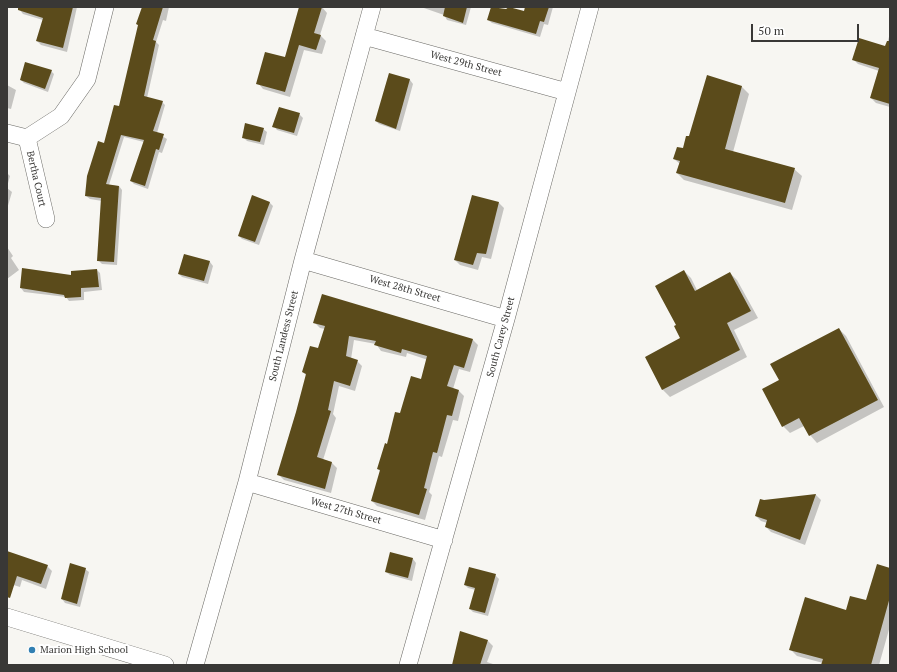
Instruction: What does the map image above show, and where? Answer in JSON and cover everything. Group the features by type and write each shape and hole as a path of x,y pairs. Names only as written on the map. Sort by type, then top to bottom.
{"street":[{"path":"7,133 27,138 61,116 87,79 105,7"},
{"name":"South Landess Street","path":"195,665 247,482 303,260 372,7"},
{"name":"South Carey Street","path":"408,665 506,319 590,7"},
{"name":"West 29th Street","path":"364,36 567,92"},
{"name":"Bertha Court","path":"27,138 46,219"},
{"name":"West 28th Street","path":"303,260 506,319"},
{"name":"West 27th Street","path":"247,482 444,540"},
{"path":"7,617 165,665"}],"building":[{"path":"18,7 73,7 63,48 36,41 43,18 18,10"},
{"path":"142,7 163,7 153,40 156,41 144,96 163,101 153,131 164,134 159,150 156,149 145,186 130,181 144,140 121,135 106,184 119,186 114,262 97,261 101,198 85,196 87,176 98,141 104,143 114,105 119,106 138,25 136,24"},
{"path":"299,7 322,7 314,33 321,35 316,50 299,45 285,92 256,84 265,52 285,57"},
{"path":"445,7 467,7 463,23 443,16"},
{"path":"491,7 506,9 509,7 524,11 525,7 549,7 544,22 540,21 536,34 487,20"},
{"path":"859,38 885,46 887,41 890,41 890,104 870,98 879,68 852,60"},
{"path":"25,62 52,70 45,89 20,80"},
{"path":"389,73 410,79 396,129 375,121"},
{"path":"707,75 742,86 725,149 795,168 785,203 676,173 680,161 673,159 677,147 683,148 686,136 689,136"},
{"path":"279,107 300,113 294,133 272,127"},
{"path":"245,123 264,128 260,142 242,138"},
{"path":"252,195 270,202 255,242 238,236"},
{"path":"472,195 499,202 486,254 477,253 473,265 454,260"},
{"path":"184,254 210,261 204,281 178,274"},
{"path":"22,268 71,275 71,271 97,269 99,287 81,288 81,297 65,298 64,295 20,288"},
{"path":"684,270 695,291 730,272 751,311 727,323 740,350 662,390 645,357 680,338 674,326 676,325 655,286"},
{"path":"322,294 473,339 464,368 454,365 447,386 459,390 452,416 447,415 437,453 433,452 424,488 427,489 419,515 371,501 380,470 377,469 385,443 387,444 395,412 400,413 411,376 421,379 427,356 402,349 401,353 374,345 376,341 349,336 346,356 358,360 350,386 334,381 328,410 331,411 317,457 332,462 325,489 277,475 306,374 302,372 310,346 318,348 325,326 313,323"},
{"path":"839,328 878,400 809,436 799,418 782,427 762,389 779,380 770,364"},
{"path":"816,494 800,540 765,527 767,520 755,516 760,499 764,500"},
{"path":"7,551 48,565 41,584 17,576 10,598 7,597"},
{"path":"390,552 413,558 408,578 385,572"},
{"path":"70,563 86,568 77,604 61,599"},
{"path":"877,564 890,568 890,597 871,665 821,665 823,659 789,650 805,597 846,610 850,596 866,600"},
{"path":"469,567 496,574 485,613 469,609 475,588 464,585"},
{"path":"460,631 488,640 480,665 452,665"}],"place":[{"name":"Marion High School","path":"32,650"}]}
